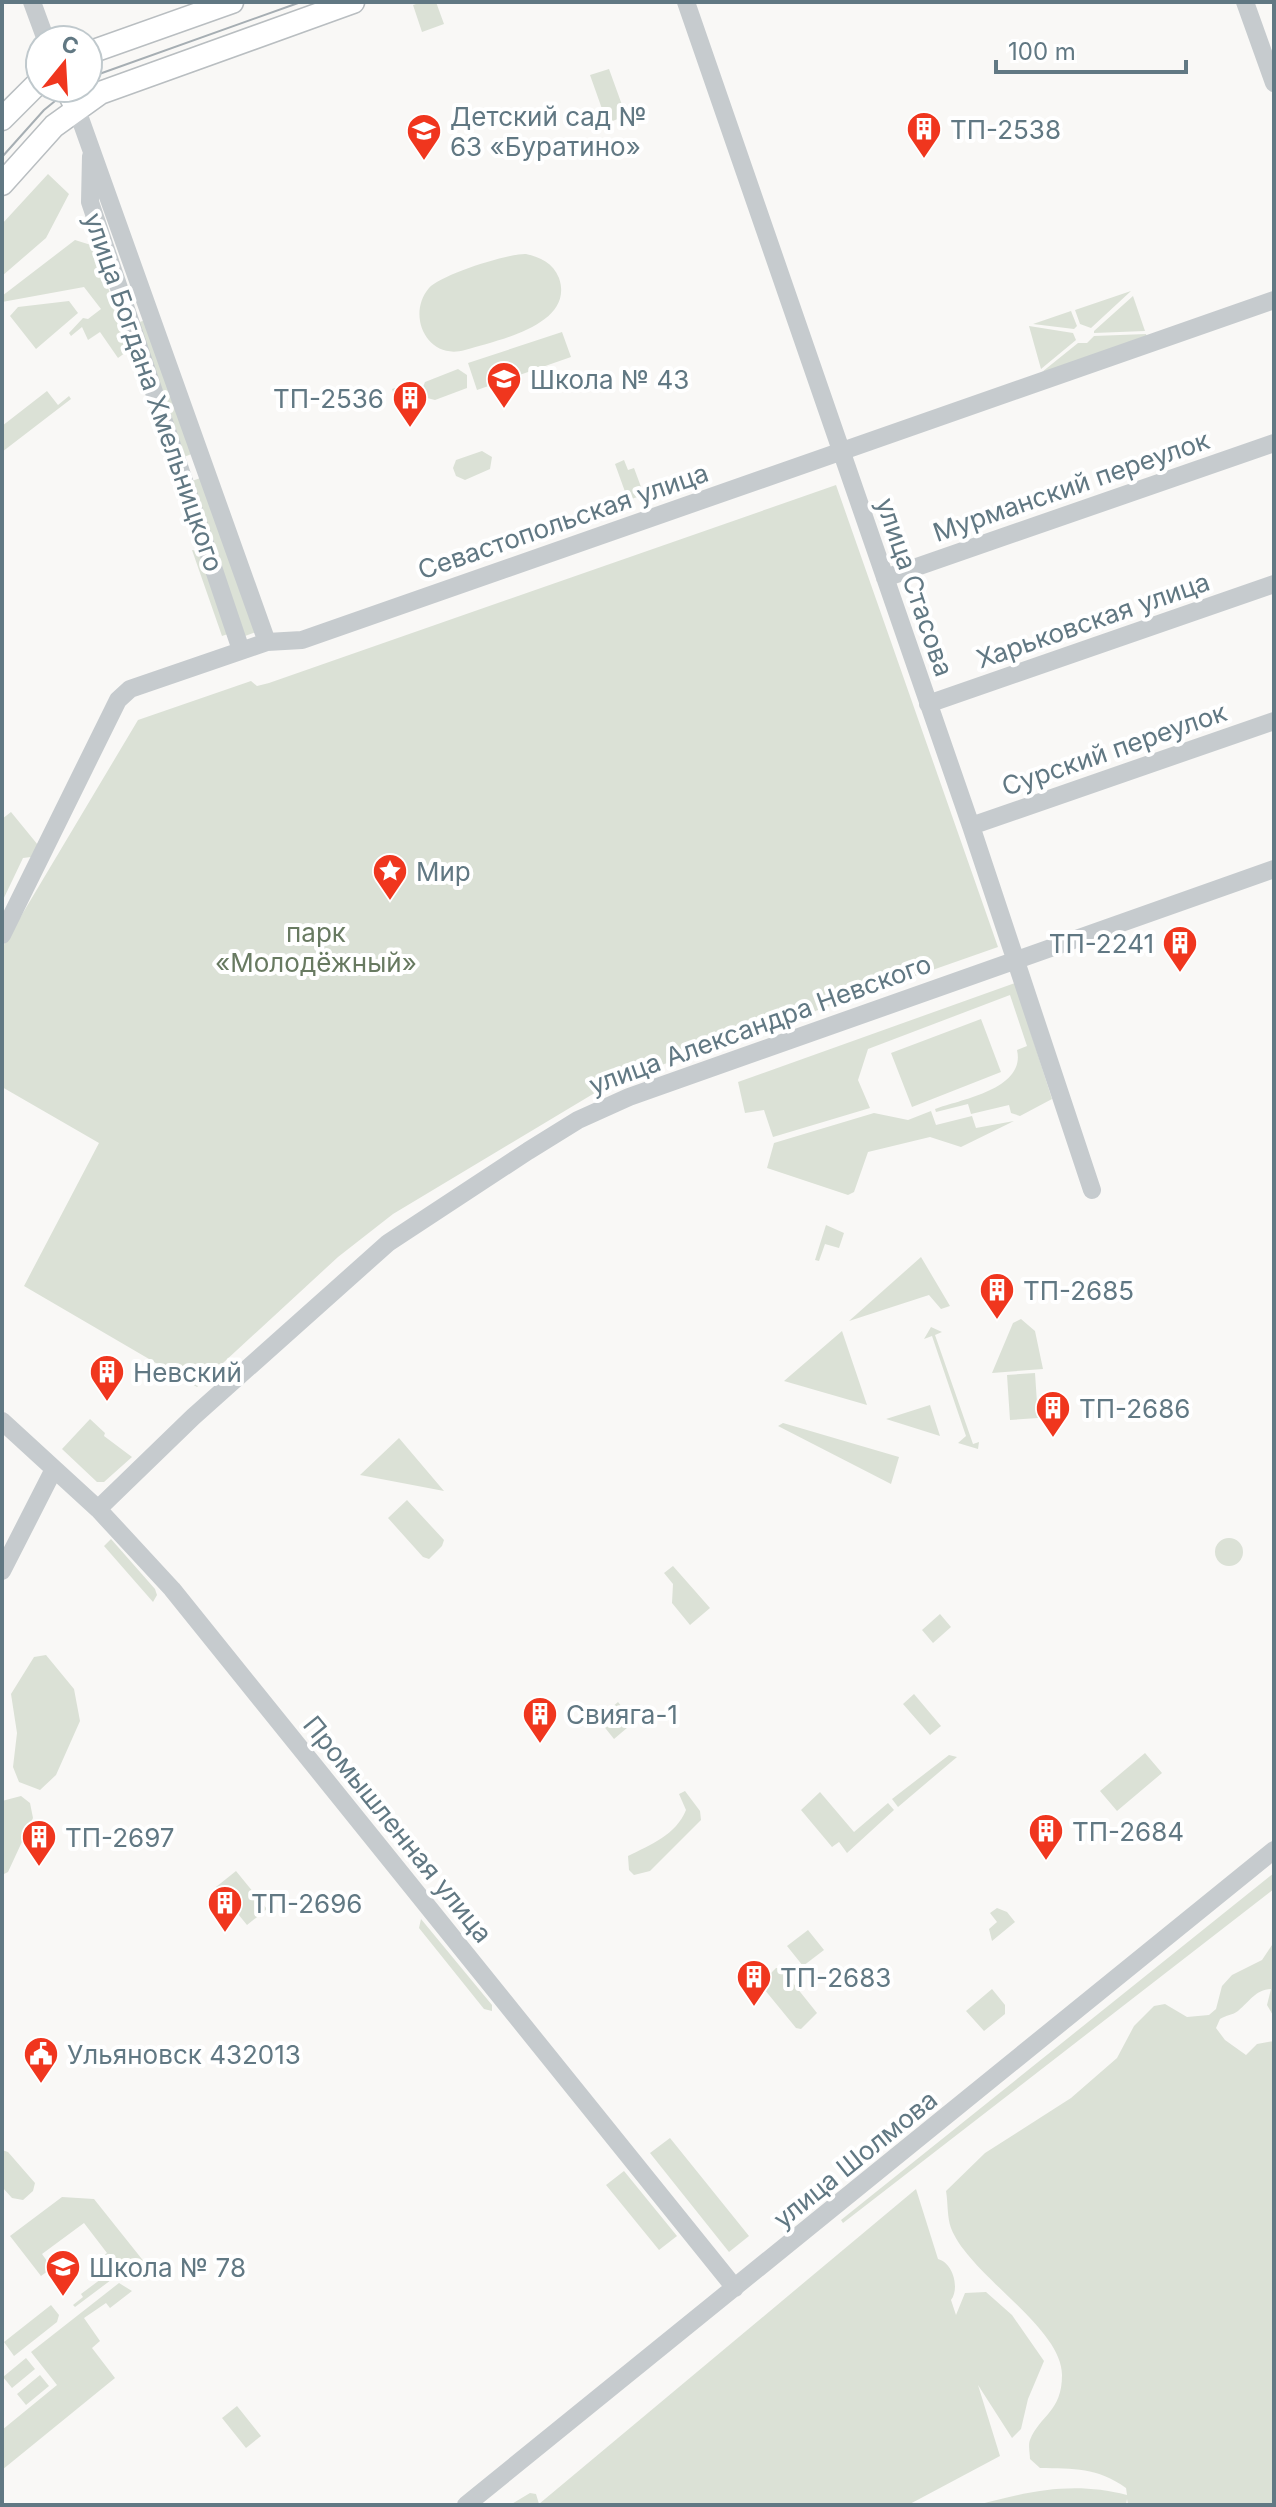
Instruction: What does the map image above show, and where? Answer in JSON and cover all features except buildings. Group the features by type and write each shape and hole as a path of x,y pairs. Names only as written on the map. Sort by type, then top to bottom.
{"main road":[{"path":"104,47 232,2"},
{"path":"104,88 353,2"},
{"path":"2,119 24,97"},
{"path":"2,184 66,104"}],"street":[{"path":"32,2 40,24"},
{"name":"улица Стасова","path":"686,2 971,826 1092,1190"},
{"path":"1245,2 1274,83"},
{"name":"улица Богдана Хмельницкого","path":"74,104 92,145 90,202 241,650"},
{"path":"92,145 267,642"},
{"name":"Севастопольская улица","path":"2,935 123,695 138,685 267,642 302,640 1274,300"},
{"name":"Мурманский переулок","path":"885,578 1274,443"},
{"name":"Харьковская улица","path":"928,704 1274,584"},
{"name":"Сурский переулок","path":"971,826 1274,721"},
{"name":"улица Александра Невского","path":"98,1509 193,1417 388,1243 578,1120 629,1097 1274,869"},
{"name":"Промышленная улица","path":"2,1421 98,1509 172,1589 735,2288"},
{"path":"2,1571 54,1469"},
{"name":"улица Шолмова","path":"466,2505 1274,1850"}],"green space":[{"path":"436,2 444,24 422,32 413,5"},
{"path":"609,69 626,116 607,123 590,75"},
{"path":"48,174 69,194 46,238 2,276 2,224"},
{"path":"75,240 94,246 129,350 118,358 100,332 88,340 82,327 71,336 69,333 83,318 88,319 101,309 84,287 2,302 2,296"},
{"path":"526,254 546,262 559,278 561,294 556,308 545,319 513,335 465,350 452,352 440,349 431,342 420,322 422,299 429,288 446,277 475,266"},
{"path":"1131,291 1091,328 1080,324 1075,310"},
{"path":"1133,296 1145,331 1094,333 1094,331"},
{"path":"69,301 78,313 36,349 10,316 18,307"},
{"path":"1071,311 1077,326 1074,329 1033,324"},
{"path":"148,319 194,453 184,457 137,323"},
{"path":"1029,326 1073,333 1076,340 1041,369"},
{"path":"562,332 571,357 477,390 468,363"},
{"path":"1146,334 1148,340 1042,372 1078,343 1087,343 1094,336"},
{"path":"458,369 467,375 467,388 435,400 427,398 423,387 425,382"},
{"path":"413,382 422,408 402,416 392,389"},
{"path":"47,391 58,405 69,396 71,399 2,452 2,426"},
{"path":"482,451 492,457 490,469 465,480 456,476 453,468 456,460"},
{"path":"624,460 628,470 634,468 644,495 628,500 615,464"},
{"path":"203,477 256,632 245,636 192,481"},
{"name":"парк «Молодёжный»","path":"836,485 998,947 613,1082 393,1214 338,1257 197,1387 24,1286 99,1143 2,1087 2,948 138,720 251,681 257,686 269,683"},
{"path":"192,550 203,552 231,633 222,636"},
{"path":"11,812 38,845 31,857 23,858 2,902 2,819"},
{"path":"1015,983 1052,1099 1020,1116 1011,1113 1009,1105 971,1114 968,1104 936,1112 935,1109 990,1090 1012,1074 1017,1063 1017,1050 1027,1046 1010,995 868,1049 858,1080 870,1108 773,1137 764,1110 745,1113 738,1082"},
{"path":"981,1019 1001,1072 912,1107 891,1053"},
{"path":"931,1111 936,1125 972,1116 976,1128 1014,1121 961,1147 930,1137 868,1152 854,1192 848,1195 767,1168 774,1143 874,1113 908,1120"},
{"path":"826,1225 844,1233 839,1248 825,1244 819,1261 815,1260"},
{"path":"921,1257 950,1306 941,1309 929,1295 849,1321"},
{"path":"1021,1319 1035,1331 1043,1369 992,1373 1013,1323"},
{"path":"931,1327 942,1332 935,1335 973,1444 979,1442 978,1449 958,1443 966,1436 932,1336 924,1339"},
{"path":"842,1331 867,1405 784,1381"},
{"path":"1035,1373 1038,1418 1010,1420 1007,1375"},
{"path":"930,1405 940,1436 886,1419"},
{"path":"90,1419 105,1433 104,1436 132,1457 104,1482 97,1482 62,1449"},
{"path":"783,1423 899,1457 891,1484 778,1426"},
{"path":"399,1438 444,1491 360,1475"},
{"path":"407,1500 444,1540 429,1559 423,1557 388,1518"},
{"path":"1229,1538 1239,1542 1243,1552 1239,1562 1229,1566 1219,1562 1215,1552 1219,1542"},
{"path":"111,1539 155,1589 157,1595 153,1602 104,1546"},
{"path":"673,1566 710,1608 690,1625 672,1603 673,1584 664,1573"},
{"path":"940,1614 951,1627 933,1643 922,1630"},
{"path":"46,1655 74,1689 80,1721 56,1775 40,1790 19,1782 13,1767 17,1733 11,1694 34,1657"},
{"path":"914,1694 941,1726 930,1735 903,1704"},
{"path":"618,1702 634,1722 614,1739 598,1719"},
{"path":"1145,1753 1162,1773 1117,1811 1100,1791"},
{"path":"949,1755 957,1757 898,1807 892,1799"},
{"path":"685,1791 700,1811 701,1820 650,1871 634,1875 629,1870 628,1856 662,1838 676,1826 686,1810 679,1794"},
{"path":"820,1792 854,1832 888,1803 894,1810 847,1853 839,1842 832,1847 801,1810"},
{"path":"21,1796 30,1803 33,1818 8,1872 2,1875 2,1801"},
{"path":"236,1871 267,1909 247,1925 216,1887"},
{"path":"1274,1873 1274,1889 843,2223 841,2220"},
{"path":"997,1908 1007,1912 1015,1922 992,1941 989,1929 997,1922 990,1913"},
{"path":"421,1919 492,2005 492,2011 484,2009 419,1928"},
{"path":"808,1930 824,1950 803,1966 787,1946"},
{"path":"1274,1942 1274,2017 1267,2005 1271,1989 1265,1990 1236,2012 1220,2019 1216,2028 1225,2040 1246,2055 1257,2044 1274,2041 1274,2505 1128,2505 1127,2499 1126,2505 977,2505 1070,2488 1127,2495 1126,2488 1105,2476 1085,2470 1040,2468 1030,2459 1030,2440 1055,2405 1061,2387 1058,2357 1032,2320 961,2246 951,2228 946,2191 985,2153 1071,2098 1117,2058 1134,2026 1154,2006 1165,2004 1187,2017 1209,2015 1216,2009 1222,1986 1232,1975 1262,1960"},
{"path":"776,1968 781,1968 817,2013 801,2029 796,2028 760,1984"},
{"path":"992,1989 1005,2005 1005,2014 984,2031 966,2011"},
{"path":"670,2138 749,2236 729,2252 650,2153"},
{"path":"2,2150 8,2152 35,2183 33,2191 23,2200 12,2198 2,2187"},
{"path":"624,2171 677,2236 659,2250 606,2185"},
{"path":"916,2189 938,2259 948,2265 954,2276 955,2289 951,2300 956,2315 965,2293 986,2292 1012,2315 1044,2361 1028,2399 1021,2429 1012,2438 978,2385 1000,2456 908,2505 510,2505 530,2493 536,2494 539,2504"},
{"path":"62,2197 94,2199 153,2273 150,2276 119,2274 75,2307 73,2305 83,2297 81,2294 109,2273 99,2259 107,2253 84,2223 42,2254 52,2268 41,2276 10,2236"},
{"path":"119,2283 132,2291 110,2308 106,2303 84,2318 100,2341 92,2348 115,2378 2,2470 2,2430 57,2385 31,2352"},
{"path":"51,2305 59,2315 57,2322 14,2356 4,2342"},
{"path":"26,2358 35,2369 12,2388 3,2377"},
{"path":"40,2375 49,2386 26,2405 17,2394"},
{"path":"237,2406 261,2436 246,2448 222,2418"}],"tram line":[{"path":"104,72 301,2"},
{"path":"2,157 51,104"}],"place":[{"name":"ТП-2538","path":"924,160"},
{"name":"Детский сад № 63 «Буратино»","path":"424,162"},
{"name":"Школа № 43","path":"504,410"},
{"name":"ТП-2536","path":"410,429"},
{"name":"Мир","path":"390,902"},
{"name":"ТП-2241","path":"1180,974"},
{"name":"ТП-2685","path":"997,1321"},
{"name":"Невский","path":"107,1403"},
{"name":"ТП-2686","path":"1053,1439"},
{"name":"Свияга-1","path":"540,1745"},
{"name":"ТП-2684","path":"1046,1862"},
{"name":"ТП-2697","path":"39,1868"},
{"name":"ТП-2696","path":"225,1934"},
{"name":"ТП-2683","path":"754,2008"},
{"name":"Ульяновск 432013","path":"41,2085"},
{"name":"Школа № 78","path":"63,2298"}]}
